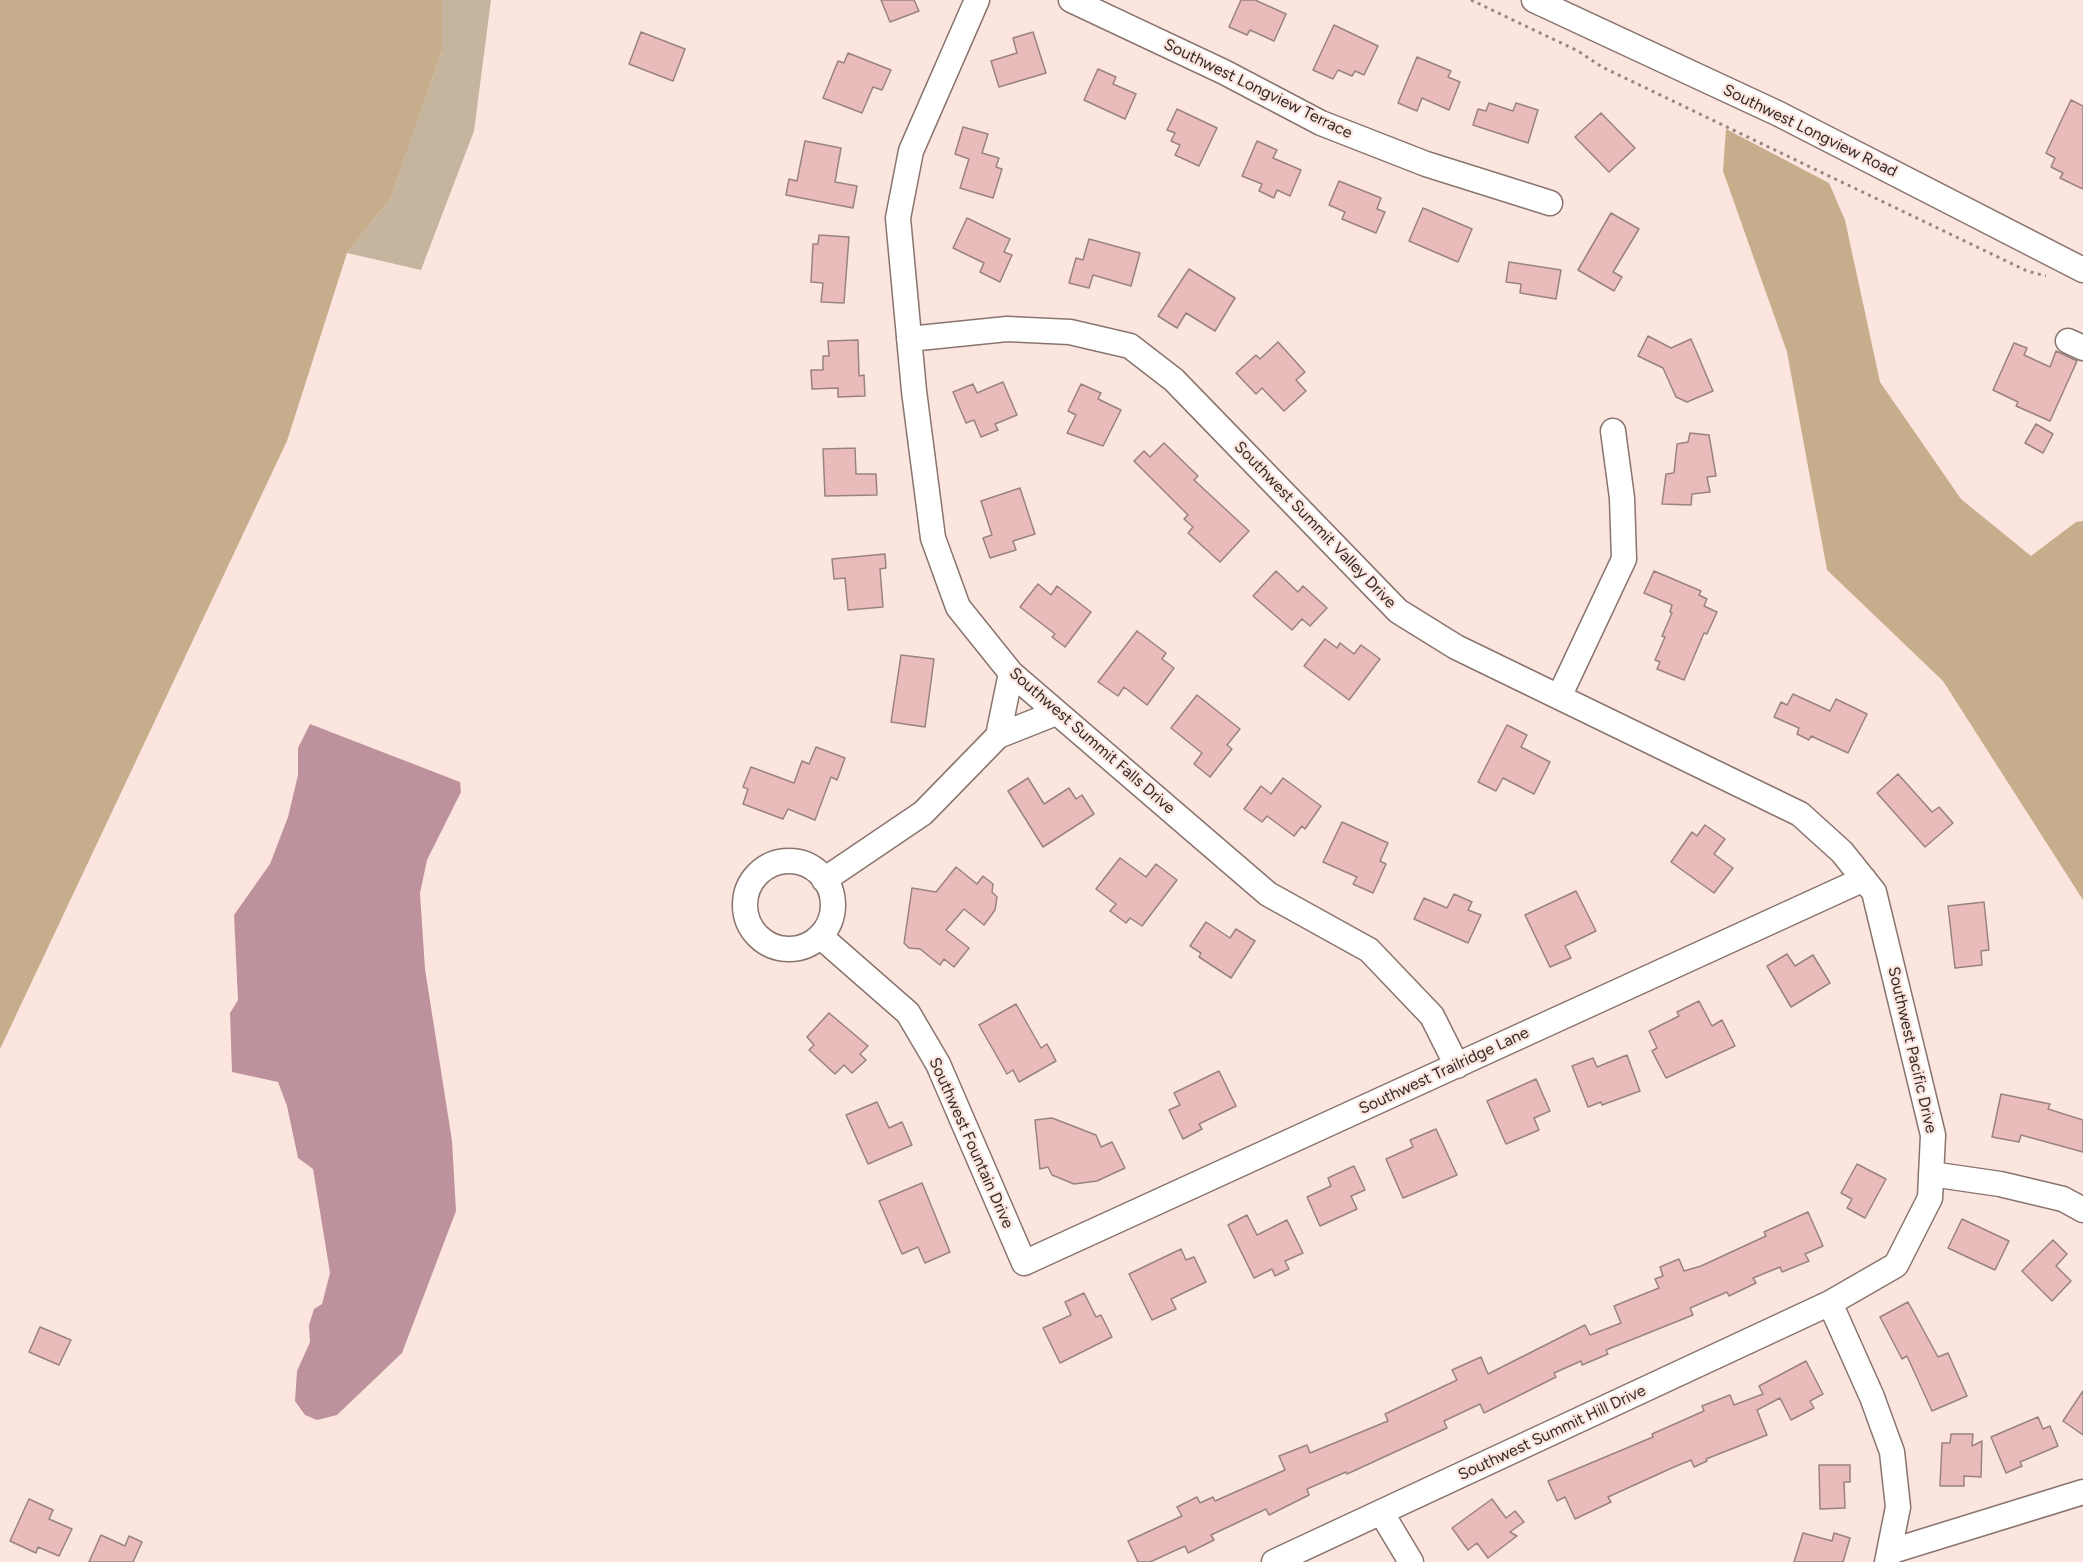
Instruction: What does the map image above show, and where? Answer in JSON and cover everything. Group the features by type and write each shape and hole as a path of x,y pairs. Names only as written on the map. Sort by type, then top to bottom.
{"street":[{"name":"Southwest Summit Falls Drive","path":"976,0 911,151 897,218 933,538 958,607 1011,673 1268,894 1369,950 1432,1016 1456,1066"},
{"name":"Southwest Longview Terrace","path":"1071,0 1224,72 1322,123 1426,164 1550,203"},
{"name":"Southwest Longview Road","path":"1534,0 1779,114 2083,270"},
{"name":"Southwest Summit Valley Drive","path":"909,339 1007,329 1070,332 1130,346 1174,380 1398,612 1456,647 1800,814 1842,852 1864,879"},
{"path":"1559,697 1624,559 1622,498 1613,431"},
{"path":"998,736 1011,673"},
{"path":"824,880 923,813 998,736 1056,713"},
{"path":"787,861 801,863 814,869 824,880 829,888 831,918 820,936 809,944 795,949 781,948 762,939 748,923 745,909 746,895 751,882 767,868 787,861"},
{"name":"Southwest Trailridge Lane","path":"1024,1263 1864,879"},
{"name":"Southwest Pacific Drive","path":"1830,1304 1896,1265 1930,1198 1933,1135 1874,892 1864,879"},
{"name":"Southwest Fountain Drive","path":"820,936 908,1013 938,1064 1024,1263"},
{"path":"1931,1174 2000,1184 2063,1199 2083,1210"},
{"path":"1830,1304 1872,1397 1892,1452 1898,1507 1888,1557 2083,1492"},
{"name":"Southwest Summit Hill Drive","path":"1274,1562 1830,1304"},
{"path":"1381,1512 1411,1562"}],"path":[{"path":"1472,0 1578,51 1613,72 2027,272 2055,280"}],"shaded area":[{"path":"0,0 442,0 442,51 391,198 347,253 287,441 0,1049"},
{"path":"442,0 491,0 474,131 421,270 347,253 391,198 442,51"},
{"path":"1726,129 1829,183 1845,220 1880,382 1961,499 2031,556 2076,522 2083,521 2083,900 1943,681 1827,570 1787,352 1723,171"},
{"path":"310,724 460,782 461,792 427,860 420,893 425,969 452,1141 456,1211 402,1353 337,1415 317,1420 305,1415 295,1401 297,1371 310,1342 309,1325 314,1309 322,1304 330,1273 313,1169 298,1158 287,1106 278,1082 232,1072 230,1013 238,1000 234,915 270,864 288,817 298,775 298,748"}],"building":[{"path":"881,0 914,0 919,11 890,22"},
{"path":"1241,0 1255,0 1286,14 1274,41 1250,30 1247,35 1229,27"},
{"path":"1334,25 1378,46 1364,75 1355,71 1352,76 1338,70 1333,79 1313,70"},
{"path":"641,32 685,49 673,81 629,64"},
{"path":"1033,32 1046,73 999,87 991,61 1017,53 1013,38"},
{"path":"848,53 891,70 882,90 873,87 862,113 823,98 838,61 844,63"},
{"path":"1417,57 1451,71 1448,77 1460,82 1449,110 1422,98 1417,111 1398,103"},
{"path":"1098,69 1116,77 1113,84 1136,94 1125,119 1084,100"},
{"path":"2071,100 2083,106 2083,189 2060,178 2063,173 2051,167 2055,158 2046,153"},
{"path":"1489,103 1513,111 1516,103 1538,110 1528,143 1473,125 1478,109 1486,111"},
{"path":"1177,109 1217,128 1199,166 1175,155 1180,145 1171,141 1175,133 1167,130"},
{"path":"1601,113 1635,148 1609,172 1575,137"},
{"path":"963,127 988,134 982,153 999,158 996,167 1002,169 993,198 960,188 969,159 955,154"},
{"path":"805,141 841,148 835,182 857,186 853,208 786,195 789,179 797,181"},
{"path":"1257,141 1277,150 1273,158 1301,170 1290,196 1277,190 1274,198 1259,191 1262,184 1242,176"},
{"path":"1339,181 1381,198 1377,209 1385,212 1376,233 1342,219 1345,212 1329,205"},
{"path":"1423,208 1472,229 1458,262 1409,241"},
{"path":"1611,213 1639,229 1613,272 1622,277 1614,291 1578,270"},
{"path":"967,218 1010,239 1004,252 1012,255 1000,282 980,272 984,263 953,248"},
{"path":"819,235 849,237 844,303 821,302 823,283 811,282 813,244 818,244"},
{"path":"1089,239 1140,253 1131,286 1093,275 1089,288 1069,283 1076,258 1083,260"},
{"path":"1509,262 1561,270 1556,299 1520,293 1521,284 1506,282"},
{"path":"1189,269 1235,298 1215,331 1186,313 1177,328 1158,316"},
{"path":"1648,336 1671,348 1691,339 1713,391 1687,402 1676,397 1663,368 1638,356"},
{"path":"858,340 859,376 864,375 865,396 838,397 838,388 812,389 811,370 823,370 823,356 829,356 828,341"},
{"path":"1278,342 1305,372 1296,380 1306,391 1284,411 1262,388 1256,394 1236,373 1256,355 1260,359"},
{"path":"2014,343 2027,348 2024,355 2050,367 2056,351 2077,361 2050,421 2016,406 2018,402 1993,390"},
{"path":"1003,382 1017,415 995,424 998,430 981,437 974,420 966,423 953,392 973,384 977,393"},
{"path":"1081,384 1101,393 1098,399 1121,410 1103,446 1067,433 1076,415 1068,411"},
{"path":"2036,424 2053,434 2043,453 2025,443"},
{"path":"1690,433 1709,435 1716,476 1707,477 1710,492 1692,494 1691,505 1662,504 1666,474 1674,473 1677,444 1688,442"},
{"path":"1164,443 1198,476 1194,480 1249,531 1220,562 1188,533 1193,527 1184,519 1188,515 1134,461 1144,451 1150,457"},
{"path":"855,448 856,474 876,474 877,495 825,496 823,449"},
{"path":"1020,488 1035,534 1013,541 1016,550 990,558 983,538 992,535 981,501"},
{"path":"885,554 886,568 880,569 883,607 848,610 845,578 834,579 832,559"},
{"path":"1276,571 1298,592 1303,586 1327,608 1310,626 1302,619 1292,630 1253,596"},
{"path":"1654,571 1701,591 1699,595 1707,599 1704,606 1717,612 1707,634 1704,633 1684,680 1657,669 1660,662 1655,660 1665,637 1662,636 1672,613 1670,612 1672,605 1644,593"},
{"path":"1038,584 1051,595 1057,586 1091,612 1065,647 1052,637 1055,634 1020,607"},
{"path":"1137,631 1166,653 1162,659 1174,668 1147,705 1124,687 1118,696 1098,682"},
{"path":"1325,639 1337,648 1340,643 1354,654 1361,645 1380,659 1349,700 1304,666"},
{"path":"901,655 934,659 925,727 891,722"},
{"path":"1793,694 1830,711 1836,699 1867,714 1848,753 1811,736 1809,740 1797,734 1799,728 1774,717 1781,702 1787,705"},
{"path":"1197,695 1240,729 1227,745 1232,749 1210,777 1194,764 1202,753 1171,728"},
{"path":"1507,725 1527,735 1521,747 1550,762 1534,794 1503,778 1496,791 1478,782"},
{"path":"816,747 845,758 837,780 831,777 815,820 788,809 783,819 743,804 748,789 743,787 751,767 794,783 802,761 809,764"},
{"path":"1898,774 1932,812 1939,807 1953,823 1925,847 1877,793"},
{"path":"1028,778 1044,804 1069,788 1076,799 1082,795 1094,814 1043,847 1008,791"},
{"path":"1283,778 1321,806 1305,829 1302,826 1294,836 1267,816 1262,822 1244,809 1261,786 1271,794"},
{"path":"1342,822 1388,843 1380,861 1386,864 1373,893 1353,884 1357,877 1323,862"},
{"path":"1705,825 1725,839 1714,854 1733,868 1714,893 1671,862 1692,832 1697,836"},
{"path":"1120,858 1146,877 1156,864 1177,880 1142,926 1130,918 1126,923 1110,911 1116,904 1096,889"},
{"path":"956,867 977,884 983,876 993,884 992,892 997,897 995,910 984,925 964,909 946,930 969,948 954,967 944,959 940,965 920,949 909,948 904,943 912,888 936,892"},
{"path":"1576,891 1596,931 1565,946 1571,958 1550,967 1525,915"},
{"path":"1454,894 1472,902 1468,910 1481,915 1468,943 1414,919 1424,898 1447,908"},
{"path":"1984,902 1989,950 1981,951 1982,965 1955,968 1948,906"},
{"path":"1206,922 1230,938 1236,929 1255,941 1231,978 1199,957 1201,953 1190,946"},
{"path":"1787,954 1795,966 1813,955 1830,983 1791,1007 1767,966"},
{"path":"1699,1001 1712,1026 1722,1020 1735,1046 1666,1078 1652,1051 1657,1048 1649,1031 1679,1016 1677,1012"},
{"path":"1016,1004 1041,1048 1047,1044 1056,1061 1019,1082 1013,1070 1007,1074 979,1025"},
{"path":"829,1013 868,1046 860,1054 866,1060 852,1073 844,1065 835,1074 809,1050 814,1045 807,1037"},
{"path":"1627,1055 1640,1091 1602,1105 1601,1102 1588,1107 1572,1066 1593,1058 1597,1067"},
{"path":"1219,1071 1236,1106 1199,1124 1202,1129 1183,1139 1169,1110 1180,1105 1174,1093"},
{"path":"1536,1079 1550,1111 1534,1118 1539,1130 1506,1144 1487,1101"},
{"path":"2001,1094 2050,1104 2048,1109 2083,1120 2083,1152 2021,1135 2019,1142 1992,1137"},
{"path":"877,1102 889,1128 902,1122 912,1145 868,1164 846,1115"},
{"path":"1052,1118 1096,1135 1101,1147 1112,1142 1125,1168 1097,1181 1074,1184 1052,1175 1048,1167 1040,1169 1035,1120"},
{"path":"1436,1129 1457,1175 1403,1198 1386,1159 1413,1147 1410,1140"},
{"path":"1857,1164 1886,1179 1865,1218 1847,1208 1852,1199 1841,1193"},
{"path":"1354,1166 1365,1190 1351,1196 1357,1209 1320,1226 1307,1197 1331,1186 1328,1178"},
{"path":"922,1183 950,1252 925,1263 918,1247 902,1254 879,1201"},
{"path":"1808,1212 1823,1246 1805,1254 1809,1261 1782,1272 1780,1267 1753,1278 1756,1283 1729,1296 1727,1292 1690,1308 1693,1315 1606,1350 1608,1354 1582,1365 1581,1361 1554,1373 1556,1377 1484,1413 1480,1404 1444,1421 1447,1428 1347,1474 1346,1472 1307,1489 1309,1495 1269,1515 1266,1509 1211,1535 1214,1540 1188,1553 1185,1546 1150,1562 1138,1562 1128,1541 1182,1516 1177,1507 1197,1497 1200,1503 1213,1497 1215,1501 1285,1470 1279,1456 1307,1445 1310,1453 1388,1421 1385,1414 1457,1380 1452,1370 1481,1357 1488,1374 1585,1325 1590,1335 1621,1323 1614,1306 1659,1288 1655,1279 1663,1276 1660,1267 1679,1259 1684,1271 1701,1266 1766,1236 1764,1232"},
{"path":"1247,1215 1257,1235 1287,1220 1303,1253 1285,1261 1289,1269 1275,1276 1272,1269 1254,1278 1228,1225"},
{"path":"1962,1219 2009,1241 1995,1270 1948,1248"},
{"path":"2053,1240 2067,1254 2056,1266 2071,1281 2052,1301 2022,1271"},
{"path":"1181,1249 1186,1260 1194,1257 1206,1282 1171,1299 1176,1309 1152,1320 1129,1274"},
{"path":"1084,1293 1096,1317 1101,1315 1112,1337 1060,1363 1043,1328 1071,1315 1065,1302"},
{"path":"1908,1302 1938,1357 1948,1353 1967,1396 1932,1411 1907,1356 1902,1359 1880,1317"},
{"path":"40,1327 71,1340 59,1365 29,1352"},
{"path":"1806,1361 1823,1394 1810,1401 1814,1408 1791,1420 1780,1398 1757,1410 1767,1435 1706,1459 1707,1461 1694,1467 1691,1460 1674,1467 1608,1497 1611,1502 1575,1519 1565,1497 1557,1501 1548,1481 1653,1437 1652,1434 1704,1411 1702,1406 1730,1395 1734,1405 1763,1394 1759,1386"},
{"path":"2083,1391 2083,1435 2063,1421"},
{"path":"2038,1417 2043,1429 2050,1426 2058,1446 2020,1462 2022,1466 2006,1473 1991,1437"},
{"path":"1951,1434 1973,1434 1972,1446 1982,1441 1981,1477 1964,1476 1964,1486 1940,1486 1942,1443 1950,1443"},
{"path":"1819,1465 1850,1465 1850,1482 1844,1482 1845,1508 1820,1509"},
{"path":"29,1499 53,1510 49,1519 72,1529 59,1556 38,1547 36,1553 10,1541"},
{"path":"1492,1499 1506,1518 1515,1511 1524,1522 1510,1532 1517,1536 1488,1558 1477,1543 1468,1550 1452,1528"},
{"path":"1803,1533 1832,1541 1834,1533 1850,1538 1843,1562 1794,1562"},
{"path":"101,1535 125,1546 129,1536 142,1542 133,1562 89,1562"}]}
